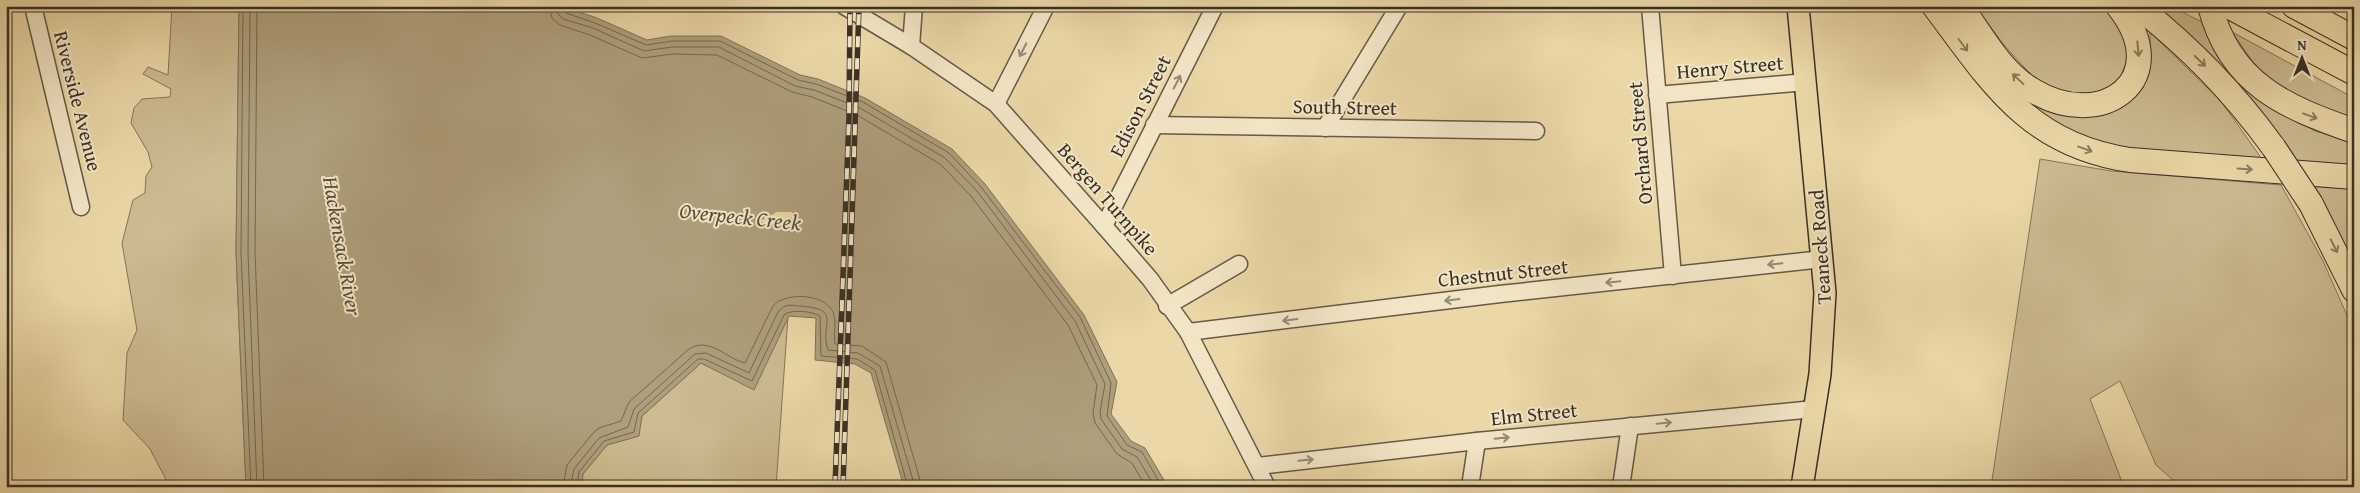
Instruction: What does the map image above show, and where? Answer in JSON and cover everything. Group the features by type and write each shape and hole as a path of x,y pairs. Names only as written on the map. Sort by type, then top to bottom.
{"highway":[{"path":"1934,6 1990,80 2011,104 2042,128 2075,145 2103,155 2130,160 2354,177"},
{"path":"1961,6 2021,83 2047,99 2066,104 2086,106 2103,103 2119,94 2130,83 2138,68 2140,53 2137,38 2130,23 2118,6"},
{"path":"2137,6 2186,47 2221,82 2274,148 2311,204 2354,290"},
{"path":"2210,6 2219,33 2230,53 2244,71 2270,94 2306,114 2354,131"},
{"path":"2228,6 2354,73"},
{"path":"2294,6 2354,38"}],"main road":[{"name":"Teaneck Road","path":"1798,6 1823,259 1824,333 1802,487"}],"street":[{"name":"Riverside Avenue","path":"32,6 81,207"},
{"name":"Bergen Turnpike","path":"844,6 911,46 996,104 1104,226 1150,279 1167,306 1188,332 1258,466 1267,487"},
{"path":"911,46 914,6"},
{"path":"996,104 1046,6"},
{"name":"Edison Street","path":"1104,226 1215,6"},
{"path":"1325,128 1399,6"},
{"name":"Orchard Street","path":"1650,6 1673,276"},
{"name":"Henry Street","path":"1658,95 1806,82"},
{"name":"South Street","path":"1154,125 1536,131"},
{"name":"Chestnut Street","path":"1188,332 1823,259"},
{"path":"1167,306 1239,264"},
{"name":"Elm Street","path":"1258,466 1477,441 1814,409"},
{"path":"1621,487 1630,426"},
{"path":"1470,487 1477,441"}],"shaded area":[{"path":"172,6 239,6 236,253 246,487 170,487 150,449 123,420 127,353 137,330 122,243 133,200 145,193 146,176 152,167 148,152 131,123 134,108 142,99 170,97 171,89 143,74 148,67 168,75"},
{"path":"1975,6 2105,6 2118,18 2132,48 2120,78 2101,93 2066,96 2034,78 2004,45"},
{"path":"2155,6 2170,6 2202,22 2226,65 2255,96 2315,131 2354,142 2354,170 2296,165"},
{"path":"2150,32 2221,101 2264,162 2143,152 2084,141 2030,110 2031,102 2078,115 2150,58"},
{"path":"2232,32 2354,98 2354,121 2291,95 2257,68"},
{"path":"2040,159 2111,171 2281,185 2323,261 2354,331 2354,487 2181,487 2156,465 2120,381 2090,399 2124,487 1991,487"},
{"path":"2313,186 2354,189 2354,268"},
{"path":"788,316 776,487 581,487 583,474 607,445 638,436 642,416 701,363 754,389"}],"water":[{"path":"239,6 561,6 597,18 647,40 671,36 721,36 800,75 818,79 865,98 952,149 985,184 1084,315 1117,382 1111,414 1131,441 1145,448 1168,487 904,487 871,373 855,364 815,360 816,318 789,316 754,390 701,363 642,416 639,436 607,445 583,474 581,487 246,487 236,253"}],"pier":[{"path":"777,212 792,212 791,226 758,222"}],"railway":[{"path":"835,487 849,117 850,6"},
{"path":"843,487 859,6"}],"water label":[{"name":"Overpeck Creek","path":"740,217"},
{"name":"Hackensack River","path":"342,246"}]}
